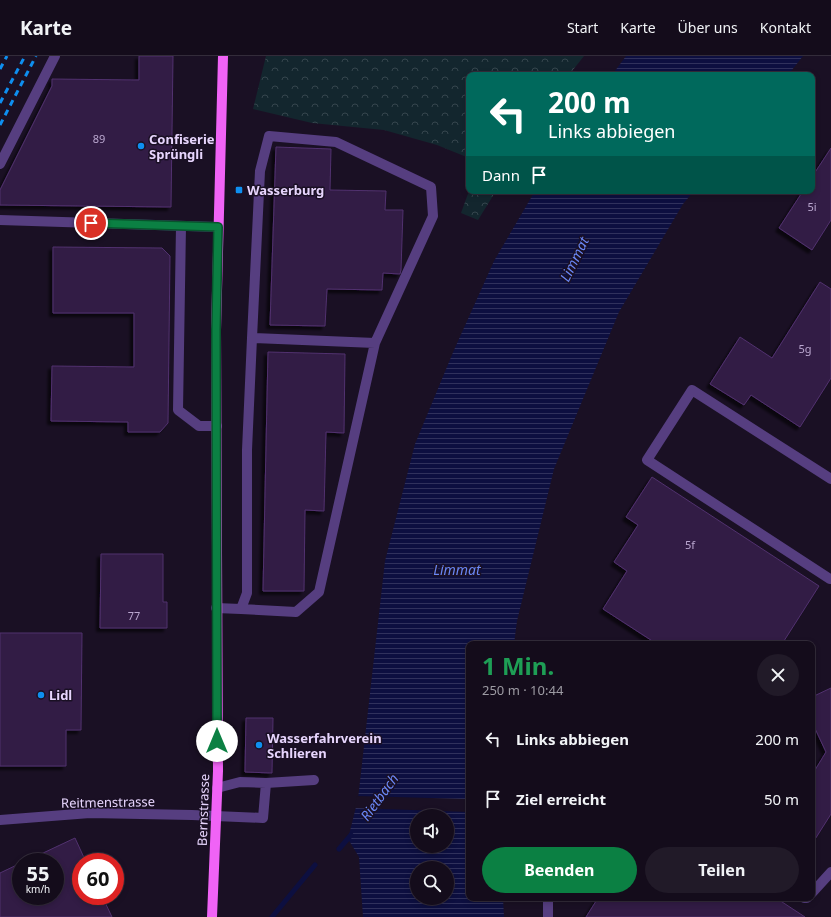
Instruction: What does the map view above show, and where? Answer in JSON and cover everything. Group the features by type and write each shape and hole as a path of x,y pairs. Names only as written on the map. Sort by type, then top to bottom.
{"main road":[{"name":"Bernstrasse","path":"212,917 217,788 216,330 223,56"}],"street":[{"path":"0,164 55,56"},
{"path":"216,608 296,612 319,592 375,343 433,216 431,187 336,142 269,136 260,171 247,450 247,593 241,609"},
{"path":"0,220 218,227"},
{"path":"181,226 178,410 199,426 217,426"},
{"path":"252,338 375,343"},
{"path":"830,579 647,460 692,390 831,480"},
{"path":"217,788 240,782 266,783 314,780"},
{"name":"Reitmenstrasse","path":"0,820 90,813 263,818 266,783"},
{"path":"815,889 831,872"},
{"path":"548,901 548,917"}],"green space":[{"path":"266,56 584,56 571,72 466,72 466,157 437,145 384,130 312,123 253,109"},
{"path":"468,194 494,194 478,220 461,213"}],"water":[{"path":"626,56 803,56 790,72 614,72"},
{"name":"Limmat","path":"533,194 691,194 683,204 619,312 554,469 517,621 514,641 466,641 466,901 503,901 504,917 363,917 359,857 348,839 358,799 385,561 415,444 454,350 494,261"}],"pier":[{"path":"357,796 466,799 466,812 454,811 454,809 410,810 354,808"}],"building":[{"path":"139,56 173,56 171,207 0,205 0,190 52,86 52,79 139,80"},
{"path":"276,147 331,149 330,190 386,191 385,210 403,210 400,274 383,273 382,290 327,289 325,326 270,325"},
{"path":"831,148 831,220 812,250 779,228 801,194 815,194 815,172"},
{"path":"53,247 162,248 170,256 168,423 160,432 128,432 128,422 51,421 52,366 134,367 134,313 53,313"},
{"path":"820,282 831,289 831,378 800,427 751,395 744,405 710,384 740,337 772,358"},
{"path":"268,352 345,354 344,433 326,432 324,511 305,510 304,591 263,591"},
{"path":"652,477 819,586 784,641 652,641 603,609 627,571 614,562 638,525 626,517"},
{"path":"101,554 163,554 163,602 167,602 167,628 100,628"},
{"name":"Lidl","path":"0,633 82,633 81,730 66,730 66,766 0,766"},
{"path":"831,688 831,814 815,839 815,770 826,752 815,728 815,696"},
{"name":"Wasserfahrverein Schlieren","path":"246,718 273,718 272,773 245,772"},
{"path":"75,838 82,853 72,853 72,905 106,905 112,917 0,917 0,873 12,867 12,905 64,905 64,853 43,853"},
{"path":"596,901 781,901 805,917 586,917"}],"waterway":[{"name":"Rietbach","path":"339,849 351,835"},
{"name":"Rietbach","path":"272,917 315,865"}],"railway":[{"path":"0,69 7,56"},
{"path":"0,103 25,56"},
{"path":"0,125 36,56"}],"place":[{"name":"Confiserie Sprüngli","path":"141,146"},
{"name":"Wasserburg","path":"239,190"},
{"name":"Lidl","path":"41,695"},
{"name":"Wasserfahrverein Schlieren","path":"259,745"}],"route":[{"path":"91,223 218,227 216,330 217,741"}]}
